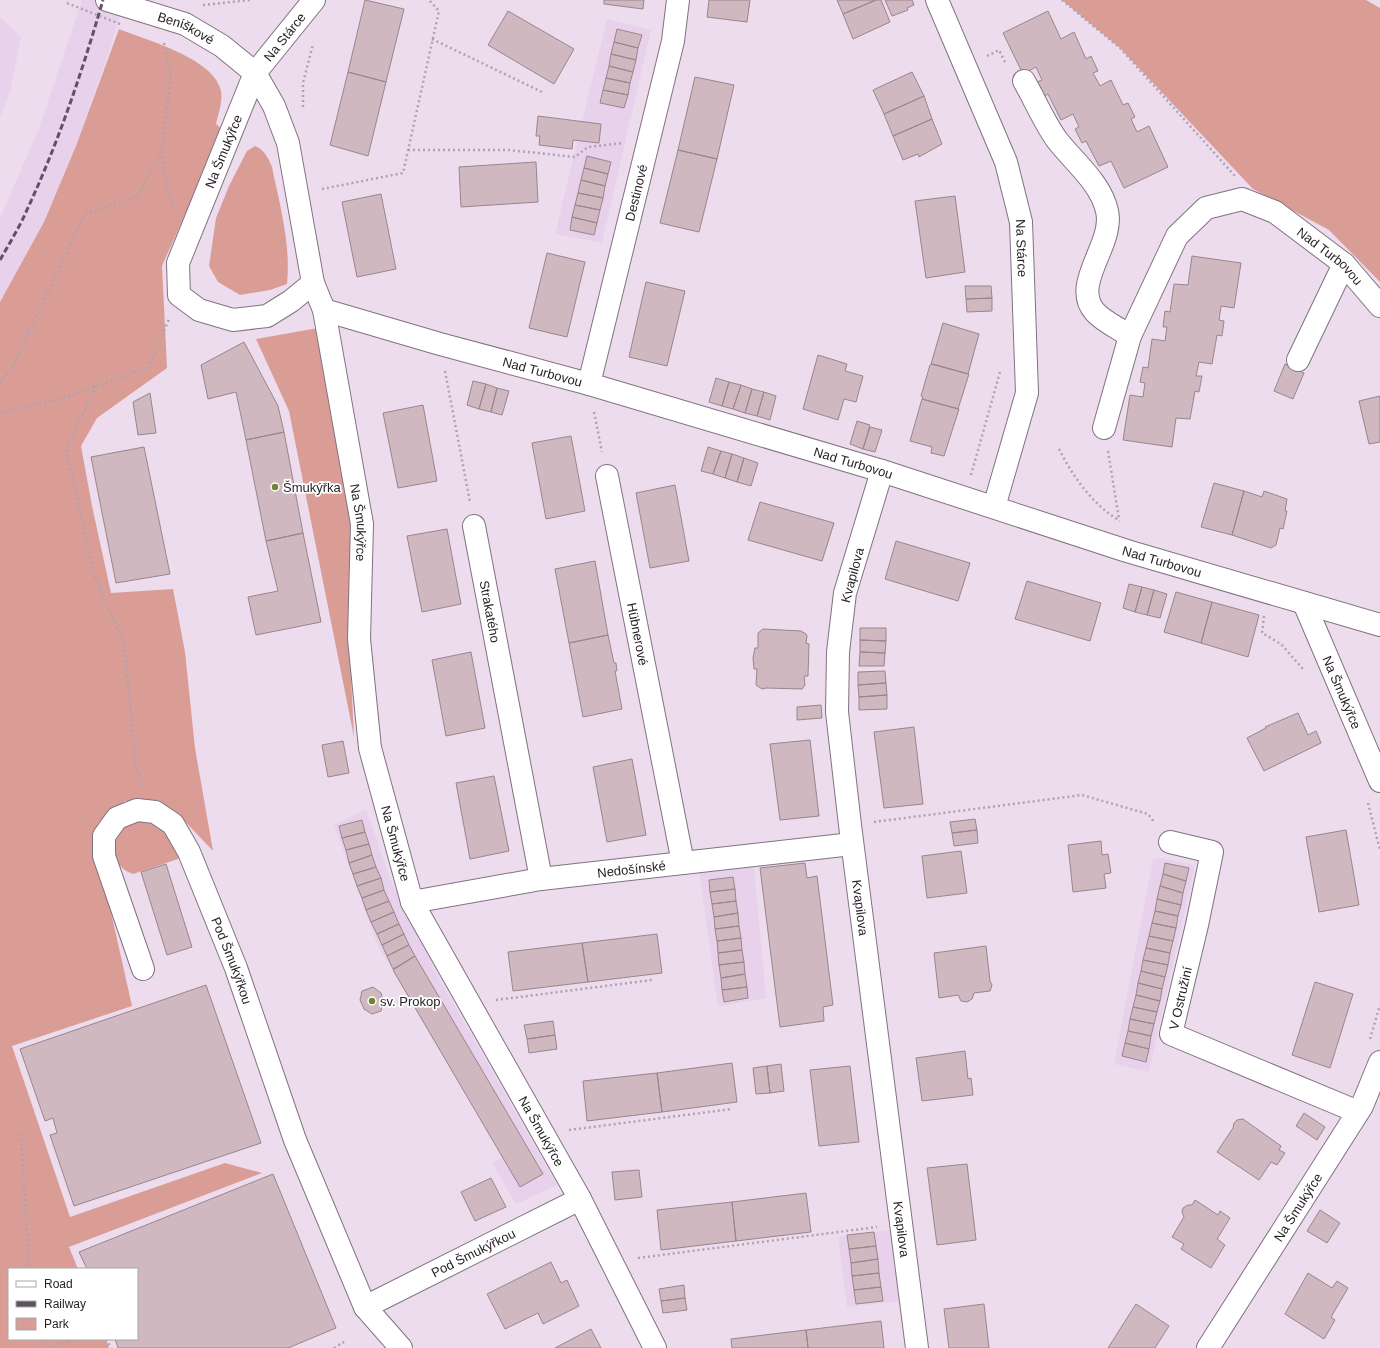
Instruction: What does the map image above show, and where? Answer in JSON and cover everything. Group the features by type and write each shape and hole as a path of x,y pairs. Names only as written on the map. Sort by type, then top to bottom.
{"street":[{"name":"Beníškové","path":"107,0 124,16 185,24 222,46 255,73"},
{"name":"Na Stárce","path":"255,73 314,0"},
{"name":"Destinové","path":"589,384 673,41 678,0"},
{"name":"Na Stárce","path":"938,0 1006,162 1021,222 1028,393 994,507"},
{"name":"Na Šmukýřce","path":"179,295 178,263 255,73"},
{"name":"Na Šmukýřce","path":"255,73 274,106 288,143 313,283 324,310 362,524 358,638 370,748 412,902 580,1199 655,1348"},
{"path":"1017,76 1056,138 1097,188 1108,212 1107,234 1092,271 1086,293 1095,312 1130,336 1104,428"},
{"name":"Nad Turbovou","path":"1130,336 1177,236 1206,208 1242,199 1276,212 1344,264 1380,306"},
{"path":"1298,360 1344,264"},
{"path":"179,295 199,310 233,320 267,316 291,301 313,283"},
{"name":"Nad Turbovou","path":"324,310 440,344 589,384 882,471 1127,551 1380,625"},
{"name":"Kvapilova","path":"882,471 845,593 838,652 837,712 851,834 917,1348"},
{"name":"Hübnerové","path":"607,476 683,863"},
{"name":"Strakatého","path":"474,526 541,879"},
{"name":"Na Šmukýřce","path":"1304,603 1380,781"},
{"name":"Pod Šmukýřkou","path":"143,969 104,856 104,836 117,818 137,810 151,812 173,824 189,852 236,968 295,1140 365,1307 401,1348"},
{"name":"Nedošínské","path":"412,902 541,879 683,863 851,834"},
{"name":"V Ostružiní","path":"1170,842 1212,852 1198,925 1171,1034 1358,1112"},
{"name":"Na Šmukýřce","path":"1208,1348 1358,1112 1380,1062"},
{"name":"Pod Šmukýřkou","path":"365,1307 580,1199"}],"path":[{"path":"200,5 250,0"},
{"path":"321,189 403,173 439,11 429,0"},
{"path":"1062,0 1120,48 1238,179"},
{"path":"67,3 124,16"},
{"path":"303,113 303,83 310,50 316,38"},
{"path":"432,39 542,92"},
{"path":"163,40 171,76 162,151 167,190 186,243"},
{"path":"983,58 999,50 1017,76"},
{"path":"408,150 509,150 575,157 588,147 630,142"},
{"path":"0,383 11,370 85,214 137,196 162,151"},
{"path":"0,412 64,398 149,367 179,295"},
{"path":"440,344 474,526"},
{"path":"969,482 1000,370"},
{"path":"96,386 66,449 94,574 124,644 136,765 151,812"},
{"path":"593,405 607,476"},
{"path":"1104,428 1119,520"},
{"path":"1261,610 1265,613 1262,633"},
{"path":"851,834 1082,795 1148,814 1170,842"},
{"path":"470,1004 652,980"},
{"path":"543,1133 732,1109"},
{"path":"21,1134 29,1268"},
{"path":"612,1261 872,1227"},
{"path":"53,1348 73,1340"},
{"path":"334,1348 344,1342"}],"shaded area":[{"path":"82,0 125,0 108,55 76,146 44,222 0,302 0,218 38,131"},
{"path":"0,17 21,37 10,92 0,117"},
{"path":"607,19 651,30 602,243 555,234"},
{"path":"366,809 390,879 439,978 557,1185 516,1204 492,1163 503,1157 378,946 334,825"},
{"path":"1162,858 1195,865 1149,1072 1114,1064 1153,859"},
{"path":"754,867 766,998 718,1007 699,871"},
{"path":"891,1230 900,1301 847,1307 838,1237"}],"green space":[{"path":"1062,0 1366,0 1380,8 1380,282 1329,230 1253,189 1120,48"},
{"path":"119,29 178,52 206,69 216,79 221,91 221,104 216,124 223,130 162,266 167,368 97,418 81,446 92,506 111,593 173,589 185,652 195,748 213,851 177,813 154,802 125,801 98,823 95,841 132,1006 12,1046 70,1217 225,1163 262,1173 69,1247 78,1268 8,1268 8,1340 106,1340 109,1348 0,1348 0,302 44,222 76,146"},
{"path":"255,146 264,152 272,167 286,240 288,269 287,284 270,290 240,295 218,282 209,266 216,218 229,186 247,151"},
{"path":"318,328 351,520 349,635 354,737 289,411 256,339"},
{"path":"157,818 184,857 133,874 125,870 119,865 115,852 117,837 124,822"}],"building":[{"path":"365,0 404,9 386,82 348,72"},
{"path":"604,0 644,0 643,9 604,4"},
{"path":"709,0 750,0 747,22 707,17"},
{"path":"837,0 876,0 843,14"},
{"path":"876,0 881,0 890,22 853,39 843,14"},
{"path":"885,0 912,0 914,5 907,8 908,10 892,16"},
{"path":"508,11 574,49 554,84 488,45"},
{"path":"1048,11 1061,39 1074,32 1086,59 1091,56 1098,71 1093,73 1100,86 1111,80 1123,105 1128,103 1135,117 1131,119 1137,132 1149,126 1168,167 1124,188 1111,161 1099,166 1086,141 1082,143 1075,129 1079,127 1073,114 1061,120 1048,94 1044,97 1037,82 1042,80 1036,67 1023,74 1003,33"},
{"path":"617,29 642,35 638,48 614,42"},
{"path":"614,42 638,48 636,60 611,54"},
{"path":"611,54 636,60 633,72 609,66"},
{"path":"609,66 633,72 630,83 606,78"},
{"path":"348,72 386,82 368,156 330,145"},
{"path":"912,72 924,96 884,114 873,90"},
{"path":"695,77 734,85 717,159 678,150"},
{"path":"606,78 630,83 628,95 603,90"},
{"path":"603,90 628,95 624,108 600,103"},
{"path":"924,96 932,119 893,136 884,114"},
{"path":"538,116 601,124 599,143 573,140 572,149 539,145 540,136 536,136"},
{"path":"932,119 942,144 919,157 918,154 903,160 893,136"},
{"path":"678,150 717,159 699,232 660,223"},
{"path":"587,156 611,162 608,174 584,168"},
{"path":"536,162 538,202 461,207 459,167"},
{"path":"584,168 608,174 605,186 581,180"},
{"path":"581,180 605,186 603,198 578,193"},
{"path":"578,193 603,198 600,210 575,205"},
{"path":"381,194 396,269 357,277 342,202"},
{"path":"955,196 965,272 926,278 915,201"},
{"path":"575,205 600,210 597,223 572,217"},
{"path":"572,217 597,223 594,235 570,230"},
{"path":"547,253 585,262 567,337 529,328"},
{"path":"1192,256 1241,263 1234,308 1221,306 1219,320 1224,321 1222,336 1217,335 1212,364 1199,362 1196,376 1202,376 1199,392 1195,391 1190,419 1176,418 1172,447 1123,440 1130,395 1143,397 1145,383 1140,382 1143,367 1148,368 1152,339 1165,341 1167,327 1163,327 1165,311 1170,312 1174,284 1188,285"},
{"path":"646,282 685,291 667,366 629,357"},
{"path":"965,286 991,286 992,298 966,299"},
{"path":"992,298 992,311 967,312 966,299"},
{"path":"943,323 979,334 968,374 931,364"},
{"path":"244,342 278,406 284,432 246,440 236,392 208,399 201,365"},
{"path":"818,355 847,364 845,371 863,376 856,402 844,399 838,420 803,409"},
{"path":"933,364 969,374 958,409 922,399 923,397 921,396 930,365"},
{"path":"1285,364 1304,373 1293,399 1274,391"},
{"path":"716,378 729,382 722,406 709,402"},
{"path":"473,381 486,384 479,409 467,405"},
{"path":"729,382 741,385 733,409 722,406"},
{"path":"486,384 497,388 491,412 479,409"},
{"path":"741,385 752,389 745,413 733,409"},
{"path":"497,388 509,391 502,415 491,412"},
{"path":"752,389 764,392 757,416 745,413"},
{"path":"764,392 776,396 770,420 757,416"},
{"path":"150,393 156,433 138,435 133,402"},
{"path":"1380,396 1380,442 1369,444 1359,401"},
{"path":"922,399 959,409 944,456 931,453 932,447 910,441"},
{"path":"423,405 437,481 398,488 383,413"},
{"path":"857,421 870,425 863,449 850,444"},
{"path":"870,427 882,430 875,452 863,449"},
{"name":"Šmukýřka","path":"284,432 303,533 266,541 246,440"},
{"path":"571,436 585,511 546,519 532,443"},
{"path":"144,447 170,574 116,583 91,457"},
{"path":"708,447 721,451 713,474 701,471"},
{"path":"721,451 732,454 725,478 713,474"},
{"path":"732,454 744,458 737,482 725,478"},
{"path":"744,458 758,463 751,486 737,482"},
{"path":"1214,483 1244,491 1232,535 1201,527"},
{"path":"675,485 689,561 650,568 636,493"},
{"path":"1244,491 1262,497 1264,491 1287,499 1285,511 1287,511 1283,529 1280,528 1276,545 1271,548 1232,535"},
{"path":"760,502 834,523 822,561 748,540"},
{"path":"447,529 461,604 422,612 407,536"},
{"path":"303,533 321,622 256,635 248,597 278,591 266,541"},
{"path":"896,541 970,563 958,601 885,579"},
{"path":"595,561 608,635 569,643 555,569"},
{"path":"1027,581 1101,603 1090,641 1015,619"},
{"path":"1129,584 1142,587 1135,612 1123,608"},
{"path":"1142,587 1154,590 1147,615 1135,612"},
{"path":"1154,590 1167,594 1160,618 1147,615"},
{"path":"1176,592 1212,602 1201,643 1164,632"},
{"path":"1212,602 1259,615 1248,657 1201,643"},
{"path":"860,628 886,628 886,641 860,640"},
{"path":"763,629 801,631 806,634 806,643 809,644 808,676 804,676 805,685 802,689 762,689 756,685 757,669 754,669 753,658 755,648 758,648 758,633"},
{"path":"608,635 614,663 616,663 617,671 615,671 622,709 583,717 569,643"},
{"path":"860,640 886,641 885,653 860,652"},
{"path":"471,652 485,728 446,736 432,660"},
{"path":"860,652 885,653 884,666 859,666"},
{"path":"885,671 886,683 858,685 858,672"},
{"path":"886,683 887,695 859,697 858,685"},
{"path":"887,695 887,709 859,710 859,697"},
{"path":"821,705 822,718 797,720 797,707"},
{"path":"1298,713 1308,735 1316,731 1321,743 1264,771 1247,738 1266,728 1265,727"},
{"path":"914,727 923,804 884,808 874,732"},
{"path":"810,740 819,816 780,820 770,744"},
{"path":"343,741 349,773 328,777 322,745"},
{"path":"632,759 646,835 607,842 593,767"},
{"path":"494,776 509,851 470,859 456,783"},
{"path":"975,819 977,830 952,833 950,822"},
{"path":"362,820 365,832 342,838 339,826"},
{"path":"977,830 978,843 954,846 952,833"},
{"path":"1346,830 1359,905 1319,912 1306,837"},
{"path":"365,832 369,844 346,850 342,838"},
{"path":"1101,841 1102,855 1108,854 1111,873 1104,874 1106,888 1073,892 1068,845"},
{"path":"369,844 372,855 349,863 346,850"},
{"path":"961,851 967,893 927,898 922,856"},
{"path":"372,855 376,867 353,874 349,863"},
{"path":"805,863 807,878 817,876 833,1005 823,1007 824,1021 780,1027 760,868"},
{"path":"1165,863 1189,868 1186,881 1163,874"},
{"path":"166,864 192,947 167,955 141,872"},
{"path":"376,867 381,878 357,886 353,874"},
{"path":"1163,874 1186,881 1183,893 1160,886"},
{"path":"733,877 735,889 710,892 709,880"},
{"path":"381,878 384,890 362,898 357,886"},
{"path":"1160,886 1183,893 1181,905 1157,899"},
{"path":"735,889 736,901 712,904 710,892"},
{"path":"384,890 389,901 366,910 362,898"},
{"path":"1157,899 1181,905 1178,916 1155,911"},
{"path":"389,901 394,912 371,922 366,910"},
{"path":"736,901 738,913 714,917 712,904"},
{"path":"1155,911 1178,916 1176,928 1152,923"},
{"path":"394,912 399,924 377,934 371,922"},
{"path":"738,913 739,926 715,929 714,917"},
{"path":"1152,923 1176,928 1173,941 1149,936"},
{"path":"399,924 404,934 382,945 377,934"},
{"path":"739,926 741,938 717,941 715,929"},
{"path":"404,934 409,945 387,956 382,945"},
{"path":"657,934 662,973 588,982 582,943"},
{"path":"1149,936 1173,941 1170,953 1146,948"},
{"path":"741,938 742,950 718,953 717,941"},
{"path":"582,943 588,982 513,991 508,952"},
{"path":"409,945 415,956 393,969 387,956"},
{"path":"986,946 990,981 992,985 990,991 974,993 972,999 967,1002 961,1001 958,995 939,998 934,953"},
{"path":"1146,948 1170,953 1168,965 1143,960"},
{"path":"742,950 744,962 719,965 718,953"},
{"path":"415,956 543,1174 520,1187 393,970"},
{"path":"1143,960 1168,965 1165,977 1141,971"},
{"path":"744,962 745,974 721,978 719,965"},
{"path":"1141,971 1165,977 1162,989 1138,983"},
{"path":"745,974 747,987 722,990 721,978"},
{"path":"1315,982 1353,994 1330,1068 1292,1055"},
{"path":"1138,983 1162,989 1160,1001 1136,995"},
{"path":"206,985 261,1143 74,1206 50,1135 57,1133 53,1118 45,1121 20,1049"},
{"name":"sv. Prokop","path":"373,987 381,993 383,1001 381,1011 372,1014 364,1009 360,1000 362,991"},
{"path":"747,987 748,998 724,1002 722,990"},
{"path":"1136,995 1160,1001 1157,1012 1133,1007"},
{"path":"1133,1007 1157,1012 1154,1024 1130,1019"},
{"path":"1130,1019 1154,1024 1151,1036 1128,1031"},
{"path":"553,1021 555,1035 527,1039 524,1025"},
{"path":"1128,1031 1151,1036 1149,1049 1125,1043"},
{"path":"555,1035 557,1049 529,1053 527,1039"},
{"path":"1125,1043 1149,1049 1146,1062 1122,1056"},
{"path":"965,1051 968,1079 971,1078 973,1095 922,1101 916,1058"},
{"path":"732,1063 737,1102 662,1112 657,1073"},
{"path":"781,1064 784,1091 770,1093 767,1066"},
{"path":"767,1066 770,1093 756,1094 753,1068"},
{"path":"850,1066 859,1142 819,1146 810,1070"},
{"path":"657,1073 662,1112 587,1121 583,1081"},
{"path":"1304,1113 1325,1127 1317,1140 1296,1126"},
{"path":"1243,1119 1281,1146 1279,1150 1285,1153 1277,1165 1271,1162 1259,1180 1217,1152 1233,1128 1234,1123 1237,1120"},
{"path":"967,1164 976,1240 937,1245 927,1168"},
{"path":"639,1170 642,1197 615,1200 612,1172"},
{"path":"273,1174 336,1328 288,1348 118,1348 115,1340 138,1340 138,1268 87,1268 79,1252"},
{"path":"491,1178 506,1207 475,1221 461,1192"},
{"path":"806,1193 811,1232 736,1241 732,1202"},
{"path":"1195,1200 1218,1215 1220,1211 1230,1218 1217,1239 1225,1245 1211,1268 1181,1249 1184,1244 1172,1237 1184,1217 1182,1212 1183,1208 1188,1205 1192,1205"},
{"path":"732,1202 736,1241 661,1250 657,1210"},
{"path":"1320,1210 1340,1223 1327,1243 1307,1231"},
{"path":"874,1232 876,1246 849,1249 847,1235"},
{"path":"876,1246 878,1259 851,1263 849,1249"},
{"path":"878,1259 879,1273 852,1276 851,1263"},
{"path":"551,1262 561,1283 567,1280 579,1306 543,1324 538,1313 505,1329 487,1294"},
{"path":"879,1273 881,1287 854,1290 852,1276"},
{"path":"1308,1273 1332,1288 1337,1281 1348,1288 1331,1317 1335,1320 1324,1339 1285,1314"},
{"path":"684,1285 685,1298 661,1301 659,1289"},
{"path":"881,1287 883,1301 856,1304 854,1290"},
{"path":"685,1298 687,1310 663,1313 661,1301"},
{"path":"984,1304 989,1348 949,1348 944,1309"},
{"path":"1136,1304 1169,1326 1155,1348 1108,1348"},
{"path":"881,1321 884,1348 808,1348 806,1330"},
{"path":"591,1329 601,1348 555,1348"},
{"path":"806,1330 808,1348 732,1348 731,1339"}],"railway":[{"path":"0,260 23,218 49,160 78,81 103,0"}],"place":[{"name":"Šmukýřka","path":"275,487"},
{"name":"sv. Prokop","path":"372,1001"}]}
